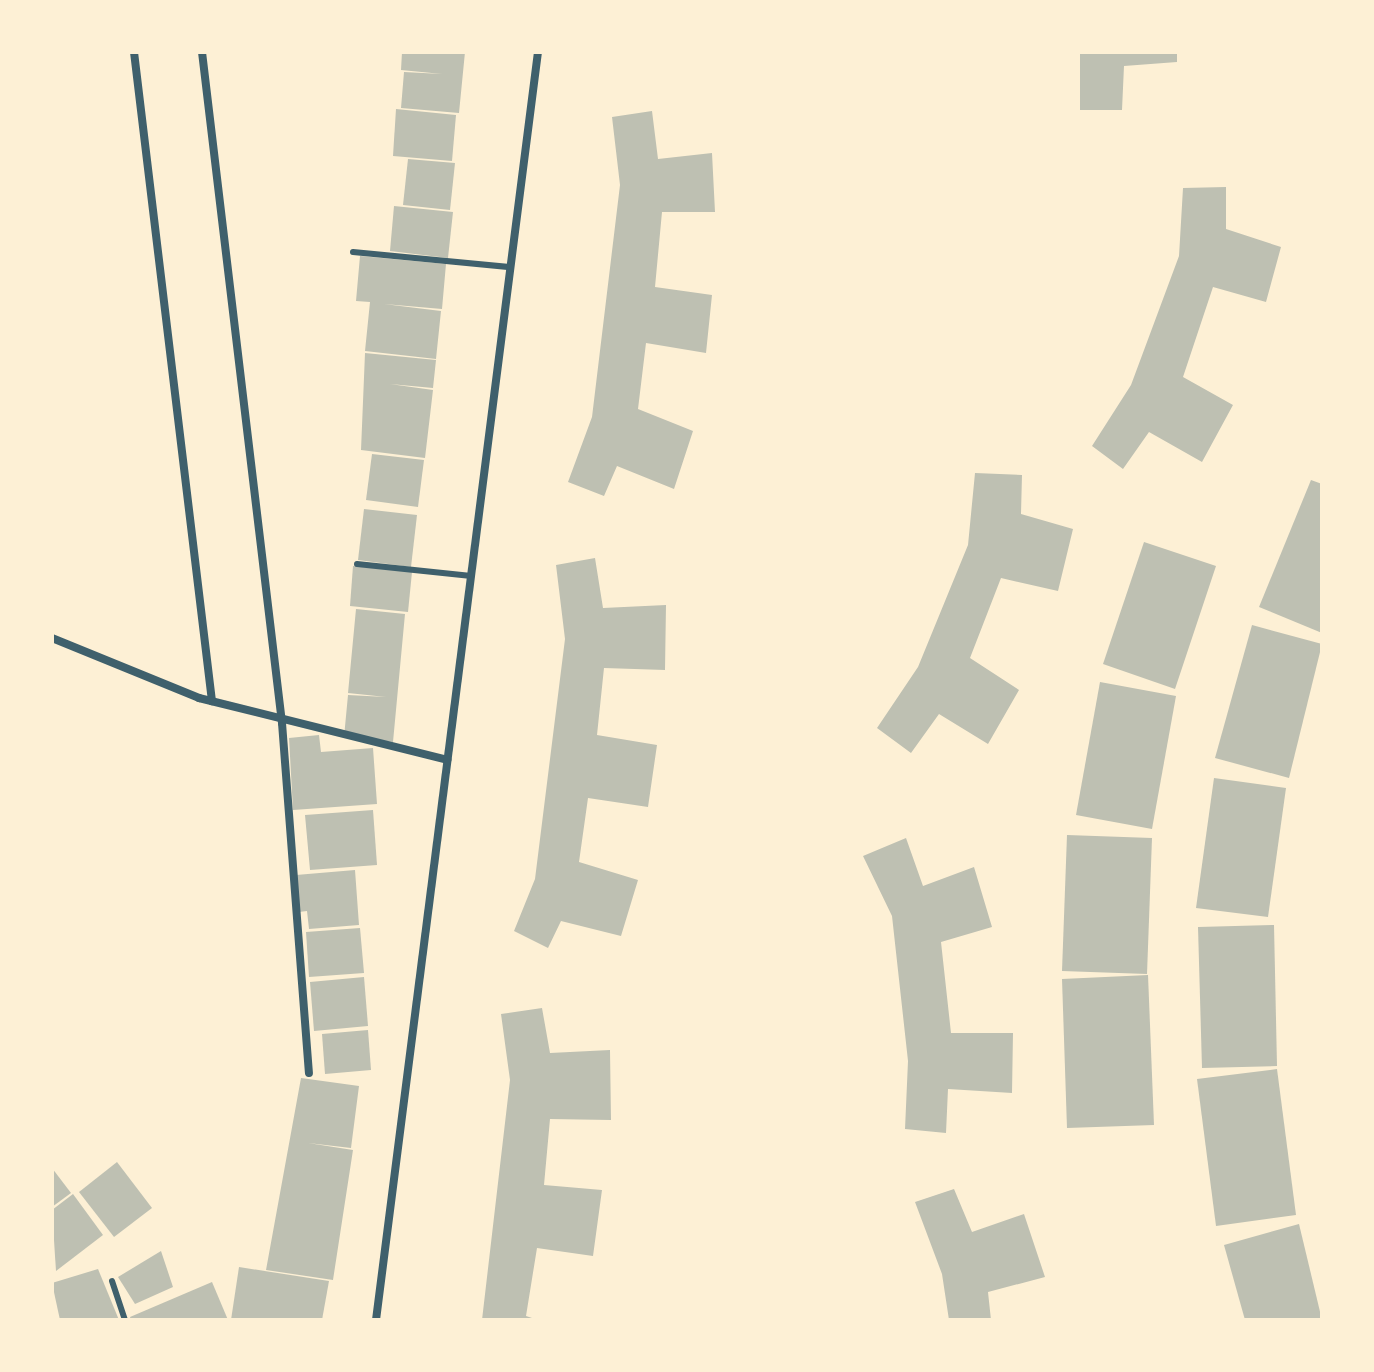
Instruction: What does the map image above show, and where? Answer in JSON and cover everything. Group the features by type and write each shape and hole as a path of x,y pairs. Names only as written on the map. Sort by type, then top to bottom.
{"street":[{"path":"134,52 212,701"},
{"path":"202,52 282,723 309,1073"},
{"path":"376,1320 538,52"},
{"path":"52,638 212,701 282,723 447,760"}],"lane":[{"path":"353,252 510,267"},
{"path":"357,564 471,576"},
{"path":"112,1281 125,1320"}],"building":[{"path":"402,52 465,52 459,113 401,108 404,72 442,74 401,70"},
{"path":"1080,52 1177,52 1177,62 1124,66 1122,110 1080,110"},
{"path":"396,109 456,115 452,161 393,156"},
{"path":"652,111 658,159 712,153 715,212 662,212 655,287 712,295 706,353 646,343 638,409 693,431 674,489 617,466 604,496 568,482 592,417 620,185 612,117"},
{"path":"408,159 455,163 450,210 403,205"},
{"path":"1226,187 1226,229 1281,247 1266,302 1213,287 1183,377 1233,405 1202,462 1149,432 1123,469 1092,446 1131,385 1179,256 1183,188"},
{"path":"394,206 453,212 448,258 390,251"},
{"path":"360,256 446,264 442,309 384,304 441,311 436,359 365,351 370,302 356,301"},
{"path":"365,353 436,360 433,388 390,384 433,390 425,458 361,450"},
{"path":"372,454 424,460 418,507 366,500"},
{"path":"975,473 1022,475 1021,514 1073,529 1058,591 1001,578 970,658 1019,690 988,744 939,714 911,753 877,728 918,667 968,545"},
{"path":"1311,480 1322,484 1322,633 1259,607"},
{"path":"364,509 417,515 411,567 358,560"},
{"path":"1144,542 1216,566 1175,689 1103,664"},
{"path":"595,558 603,608 666,605 665,670 604,668 597,735 657,745 648,807 588,798 579,862 638,880 621,936 561,921 548,948 514,931 535,879 565,639 556,565"},
{"path":"353,566 412,572 408,612 350,606"},
{"path":"356,609 405,614 393,742 344,737 348,695 386,697 348,693"},
{"path":"1252,625 1322,644 1289,778 1215,758"},
{"path":"1100,682 1176,696 1152,829 1076,815"},
{"path":"319,735 321,752 373,748 377,804 293,810 289,738"},
{"path":"1214,778 1286,788 1268,917 1196,908"},
{"path":"373,810 377,865 310,870 305,815"},
{"path":"1067,835 1152,838 1147,974 1062,971"},
{"path":"906,838 923,886 974,867 992,927 941,942 951,1033 1013,1033 1012,1093 948,1089 946,1133 905,1129 908,1061 892,916 863,856"},
{"path":"355,870 359,925 309,929 307,911 299,912 296,875"},
{"path":"1274,925 1277,1066 1202,1068 1198,927"},
{"path":"360,928 364,973 309,977 306,932"},
{"path":"1148,975 1154,1125 1067,1128 1062,979"},
{"path":"364,977 368,1026 314,1031 310,982"},
{"path":"542,1008 550,1053 610,1050 611,1120 550,1119 544,1185 602,1190 593,1256 537,1248 526,1316 538,1320 482,1320 510,1080 501,1014"},
{"path":"368,1030 371,1070 325,1074 322,1034"},
{"path":"1277,1069 1296,1215 1216,1226 1197,1079"},
{"path":"301,1078 359,1086 351,1148 308,1143 353,1150 333,1280 266,1270"},
{"path":"117,1162 152,1208 114,1237 79,1192"},
{"path":"52,1168 71,1193 52,1207"},
{"path":"954,1189 972,1232 1024,1214 1045,1277 988,1292 991,1320 949,1320 942,1274 915,1202"},
{"path":"73,1194 103,1235 56,1271 52,1210"},
{"path":"1299,1224 1322,1320 1245,1320 1224,1245"},
{"path":"161,1251 173,1287 135,1304 118,1277"},
{"path":"239,1267 329,1281 322,1320 231,1320"},
{"path":"98,1269 119,1320 60,1320 52,1283"},
{"path":"212,1282 228,1320 131,1320 130,1317"}]}
